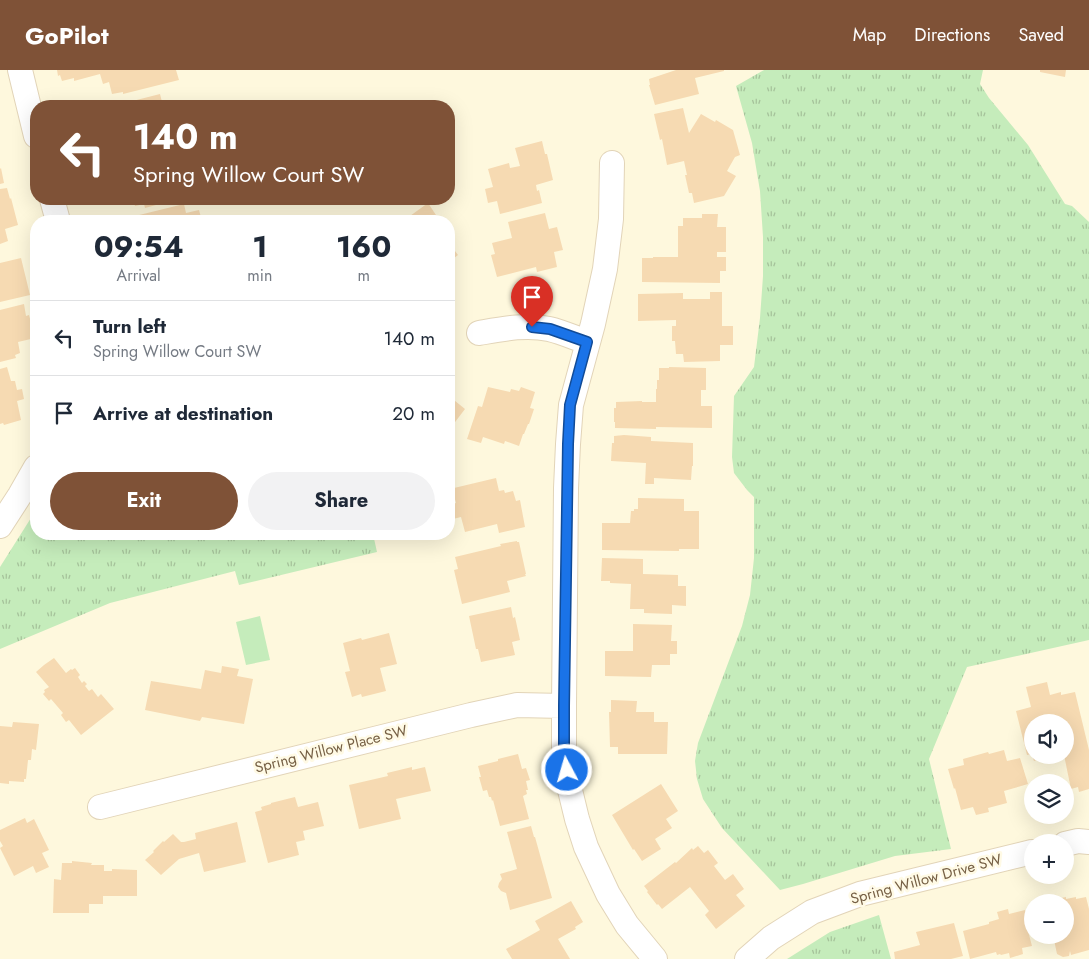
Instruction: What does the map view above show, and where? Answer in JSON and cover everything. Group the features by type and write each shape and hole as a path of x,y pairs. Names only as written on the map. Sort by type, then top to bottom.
{"street":[{"path":"20,70 30,111"},
{"path":"612,163 611,219 607,255 596,308 570,405 564,754 569,786 586,847 608,894 627,925 655,959"},
{"path":"479,333 532,327 550,329 587,342"},
{"path":"0,526 30,478"},
{"name":"Spring Willow Place SW","path":"100,807 471,715 517,705 564,706"},
{"path":"1074,842 1089,842"},
{"name":"Spring Willow Drive SW","path":"747,959 771,938 812,912 860,894 1024,854"}],"green space":[{"path":"764,70 983,70 980,84 989,98 1028,145 1065,204 1072,206 1089,222 1089,640 967,667 929,759 951,849 895,856 780,890 722,828 703,799 697,779 695,761 698,743 742,626 750,595 754,558 754,497 734,473 732,457 734,396 754,367 763,276 763,237 760,191 752,143 736,86"},
{"path":"30,520 30,540 374,540 377,552 239,585 235,571 110,603 0,649 0,567"},
{"path":"260,616 270,660 246,665 236,622"},
{"path":"879,915 891,959 787,959 830,932"}],"building":[{"path":"57,70 176,70 179,80 123,94 123,92 112,94 109,82 103,84 100,74 74,81 74,78 62,81 60,75 58,76"},
{"path":"676,70 724,71 695,78 699,94 655,105 649,79"},
{"path":"1040,70 1066,70 1065,77 1040,72"},
{"path":"160,94 162,100 136,100"},
{"path":"683,108 689,133 701,114 733,130 740,155 735,157 727,171 736,176 724,196 694,203 692,193 689,193 684,161 667,165 662,139 660,140 654,114"},
{"path":"542,141 553,180 536,185 542,203 500,214 497,201 488,203 485,189 493,187 488,169 509,163 510,168 520,166 515,148"},
{"path":"0,169 4,183 0,184"},
{"path":"7,188 18,225 5,229 8,241 0,244 0,189"},
{"path":"144,205 156,205 145,208"},
{"path":"184,205 186,213 199,210 200,215 139,215"},
{"path":"425,205 429,205 436,215 411,215"},
{"path":"545,213 549,229 557,227 563,250 554,252 557,267 537,272 536,267 497,277 491,255 495,254 492,243 512,238 508,222"},
{"path":"702,214 718,214 717,227 726,227 726,252 717,252 717,257 726,257 726,271 720,271 720,283 642,282 642,258 678,257 678,226 683,226 683,218 702,218"},
{"path":"21,258 30,295 0,302 0,263"},
{"path":"710,292 722,292 722,326 733,326 733,345 720,345 720,361 684,362 683,354 676,354 675,341 672,341 672,326 676,326 676,320 638,321 638,294 683,293 683,299 710,299"},
{"path":"24,304 26,316 29,315 30,319 30,339 18,342 20,353 15,355 16,358 0,362 0,310"},
{"path":"7,367 11,381 15,381 17,390 22,389 24,399 17,401 21,420 4,425 3,423 0,424 0,369"},
{"path":"659,368 706,368 706,390 701,390 701,406 712,406 712,428 615,428 614,408 616,408 616,402 656,402"},
{"path":"488,387 510,392 511,389 519,391 521,387 535,392 530,408 534,409 519,446 505,441 504,444 483,437 481,443 467,439 478,406 482,407"},
{"path":"455,401 465,409 455,422"},
{"path":"614,436 651,437 651,441 693,443 691,480 654,478 654,484 645,484 646,463 611,461"},
{"path":"496,478 499,491 504,490 505,493 513,491 516,501 520,500 525,527 499,533 497,524 465,532 461,517 455,518 455,488"},
{"path":"638,498 684,499 684,511 699,511 699,549 679,549 679,551 602,550 602,523 630,523 631,511 638,509"},
{"path":"519,542 526,576 507,581 510,592 462,604 454,570 458,569 455,557"},
{"path":"602,558 643,559 643,574 678,575 678,586 686,586 686,606 672,605 672,614 644,613 644,609 630,609 631,584 601,581"},
{"path":"511,607 520,640 512,642 515,655 481,662 478,649 476,649 469,616"},
{"path":"633,624 672,625 671,641 677,641 677,654 670,654 670,665 652,665 651,677 605,676 605,651 633,651"},
{"path":"389,633 397,664 380,668 386,691 362,697 361,694 352,697 345,672 350,671 343,643"},
{"path":"54,658 66,673 75,668 80,675 78,677 82,683 84,681 87,684 85,686 89,691 92,689 98,697 101,694 114,709 81,735 69,720 66,722 61,715 63,713 51,699 49,701 43,694 44,690 49,687 36,672"},
{"path":"222,666 239,669 237,676 253,679 244,724 202,717 200,721 145,710 151,681 201,689 205,670 221,673"},
{"path":"1047,682 1050,695 1061,692 1061,695 1075,692 1089,750 1089,789 1079,792 1078,787 1074,788 1074,774 1068,774 1066,764 1074,764 1074,714 1024,714 1024,743 1016,711 1031,707 1026,687"},
{"path":"611,700 637,701 636,712 654,712 654,722 668,722 667,754 618,754 618,747 610,747 609,712 611,712"},
{"path":"13,722 39,724 36,750 32,749 31,760 28,760 24,782 9,781 9,784 0,783 0,726 12,727"},
{"path":"1004,750 1007,761 1020,758 1025,774 1024,785 1004,791 1007,803 988,808 989,812 976,815 973,807 961,810 948,769 964,765 963,759 988,752 989,754"},
{"path":"518,754 522,769 526,768 530,780 526,781 528,790 526,790 527,794 523,796 529,819 500,826 493,800 489,797 487,790 483,791 478,766"},
{"path":"412,767 412,770 425,767 431,791 396,799 401,819 359,829 349,785 388,776 387,773"},
{"path":"661,784 678,811 666,819 672,828 655,839 661,849 642,861 633,850 612,815"},
{"path":"295,797 298,807 318,802 324,826 303,831 305,840 296,842 299,855 268,863 255,812 262,810 261,807 271,803"},
{"path":"25,818 27,823 34,819 49,850 42,853 49,867 36,873 33,866 14,876 0,848 3,846 0,841 0,830"},
{"path":"237,822 246,862 204,872 199,853 179,859 161,875 145,860 163,841 173,834 181,842 184,842 196,839 195,833"},
{"path":"531,826 552,898 510,910 506,893 498,887 502,879 500,874 517,869 507,832"},
{"path":"698,846 704,853 708,850 718,863 714,866 725,880 733,874 744,889 736,895 745,906 716,929 705,915 709,911 690,887 662,909 644,886 676,863 692,848 693,850"},
{"path":"72,861 92,863 91,865 104,865 104,871 112,871 112,869 137,870 137,896 103,896 103,904 89,904 89,913 53,913 54,879 61,880 62,863 72,863"},
{"path":"1074,897 1076,897 1076,899 1086,897 1089,909 1089,950 1071,955 1070,951 1069,956 1063,957 1057,954 1055,944 1074,944"},
{"path":"571,901 583,922 575,927 576,929 558,939 570,959 512,959 506,949 540,930 535,921"},
{"path":"1008,909 1009,914 1024,910 1024,944 1031,944 1032,946 1022,948 1023,954 1010,958 1009,953 997,955 996,952 970,959 963,931 989,924 989,922 999,919 997,912"},
{"path":"954,923 963,956 951,959 895,959 894,952 920,945 916,932"}],"route":[{"path":"532,327 550,329 587,342 570,405 568,444 564,706 564,754 567,770"}]}
